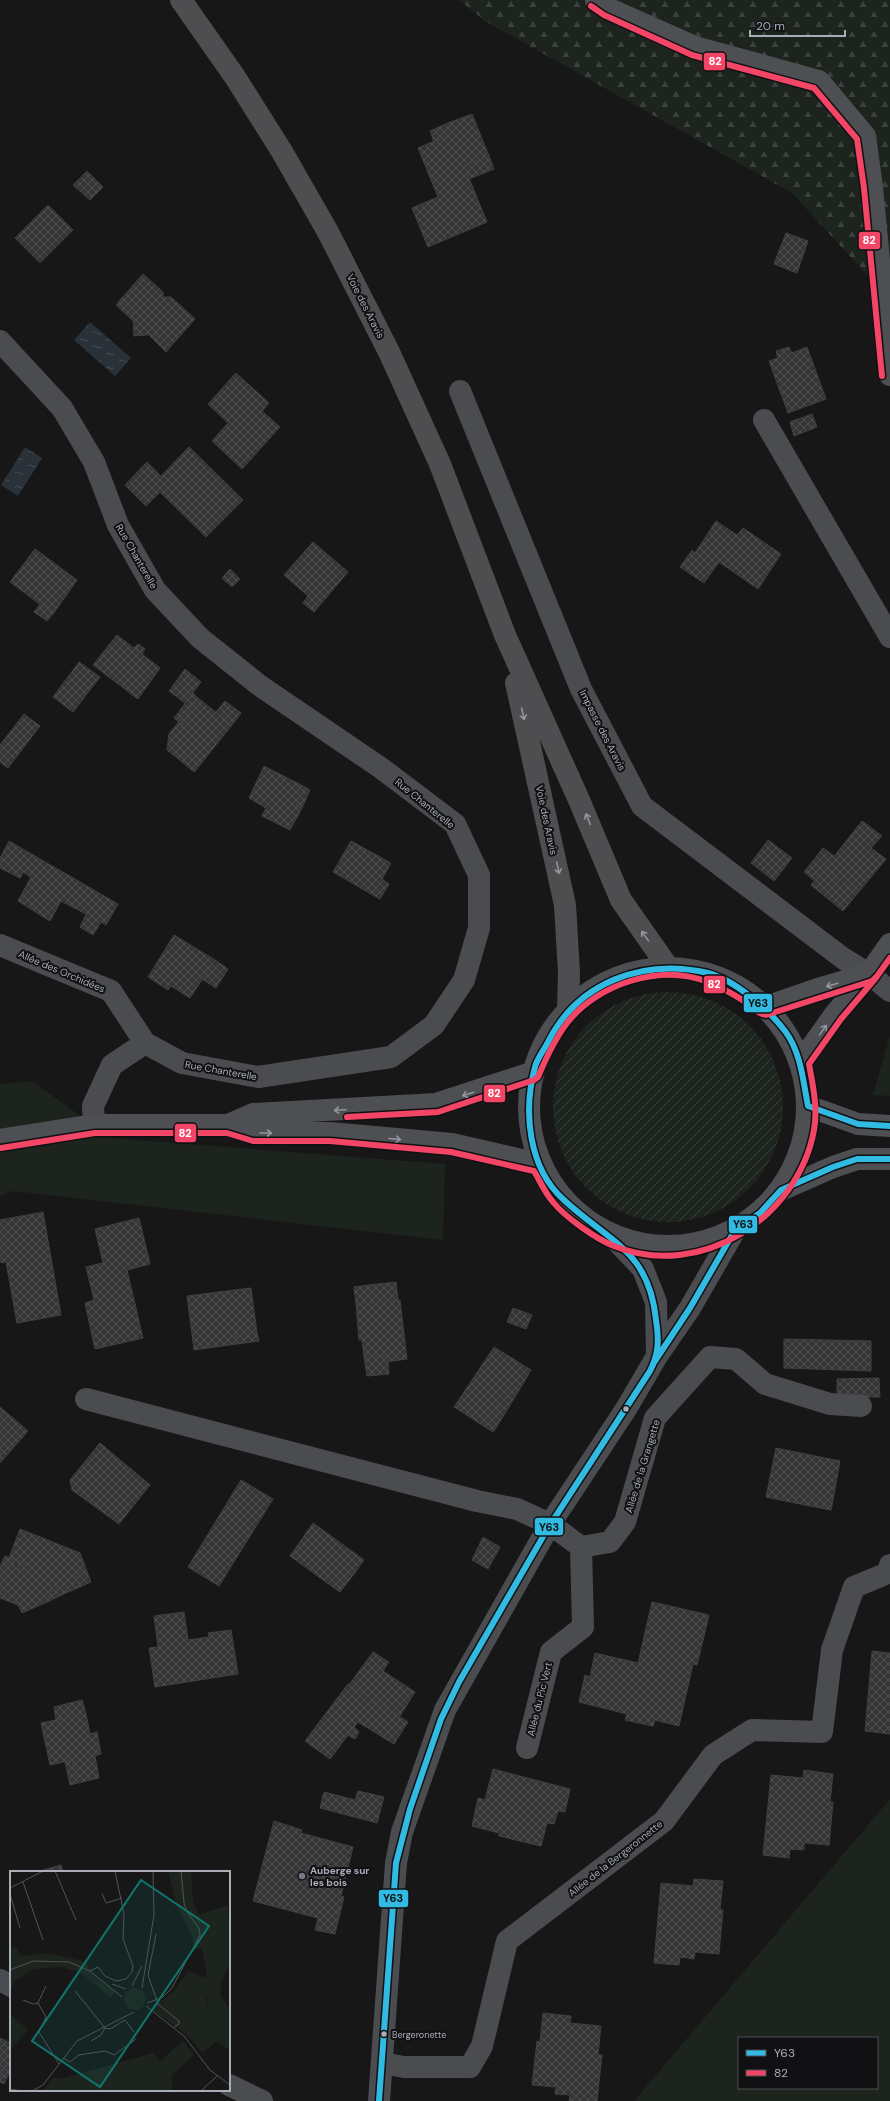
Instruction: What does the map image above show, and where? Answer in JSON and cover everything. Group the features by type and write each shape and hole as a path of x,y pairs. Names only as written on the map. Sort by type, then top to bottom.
{"highway":[{"name":"Voie des Aravis","path":"181,0 235,77 281,150 339,254 389,352 440,464 505,635 579,800 621,900 668,967"},
{"name":"Voie des Aravis","path":"505,635 545,806 565,905 569,973 568,1009"}],"main road":[{"path":"596,0 606,8 695,47 819,81 865,136 872,187 890,375"},
{"path":"800,1062 835,1014 870,974 890,944"},
{"path":"668,967 704,972 737,986 766,1007 786,1033 800,1062 808,1106 802,1143 796,1164 781,1190 760,1213 735,1230 705,1242 674,1248 642,1246 612,1236 560,1198 539,1164 528,1120 531,1073 540,1050 552,1028 568,1009 597,986 631,972 668,967"},
{"path":"766,1007 820,988 870,974"},
{"path":"228,1125 253,1114 436,1104 531,1073"},
{"path":"808,1106 858,1124 890,1126"},
{"path":"0,1140 94,1125 228,1125 254,1133 330,1133 452,1144 539,1164"},
{"path":"781,1190 857,1159 890,1160"}],"street":[{"name":"Rue Chanterelle","path":"0,340 62,408 94,462 118,526 155,590 200,638 259,685 381,768 455,824 479,875 479,928 464,980 434,1025 391,1057 258,1078 182,1063 145,1043"},
{"name":"Impasse des Aravis","path":"460,391 581,689 642,806 844,959 870,974 890,991"},
{"path":"764,420 890,637"},
{"name":"Allée des Orchidées","path":"0,945 110,991 145,1043"},
{"path":"94,1125 93,1106 112,1065 145,1043"},
{"path":"379,2101 396,1863 402,1832 445,1710 550,1524 626,1409 658,1356 690,1308 735,1230"},
{"path":"612,1236 643,1269 656,1302 658,1356"},
{"name":"Allée de la Grangette","path":"581,1547 610,1542 624,1522 655,1418 710,1357 736,1359 765,1384 830,1404 861,1406"},
{"path":"86,1399 477,1501 517,1509 550,1524 581,1547"},
{"name":"Allée du Pic Vert","path":"527,1748 551,1652 583,1627 581,1547"},
{"name":"Allée de la Bergeronnette","path":"382,2063 404,2067 470,2067 482,2046 507,1941 664,1821 713,1755 752,1730 822,1732 832,1650 854,1588 888,1573 890,1565"},
{"path":"0,1980 10,1985"},
{"path":"230,2085 262,2101"}],"green space":[{"path":"459,0 890,0 890,300 792,193 485,21"},
{"path":"668,992 690,994 712,1001 732,1011 757,1034 764,1043 778,1074 781,1085 783,1107 781,1129 774,1151 764,1171 741,1196 732,1203 701,1217 690,1220 668,1222 646,1220 624,1213 604,1203 579,1180 572,1171 558,1140 555,1129 553,1107 555,1085 562,1063 572,1043 595,1018 604,1011 635,997 646,994"},
{"path":"890,1036 890,1096 873,1095"},
{"path":"32,1081 111,1138 445,1164 443,1240 14,1191 0,1196 0,1084"},
{"path":"890,1799 890,2101 634,2101"}],"water":[{"path":"90,322 131,358 115,376 74,340"},
{"path":"25,447 42,458 18,496 1,485"}],"building":[{"path":"472,114 489,156 464,166 487,222 428,247 412,208 438,197 418,148 451,134 448,123"},
{"path":"448,123 451,134 434,142 430,131"},
{"path":"489,156 494,169 469,179 464,166"},
{"path":"87,171 103,187 90,200 73,185"},
{"path":"48,205 73,230 40,263 15,238"},
{"path":"786,233 808,241 797,273 774,264"},
{"path":"143,274 163,292 163,297 171,297 195,319 171,346 158,334 134,336 133,312 120,300"},
{"path":"120,300 133,312 133,321 116,305"},
{"path":"158,334 171,346 166,352 149,335"},
{"path":"789,347 792,353 807,347 826,399 788,413 769,361 778,358 776,351"},
{"path":"236,373 269,403 262,411 280,427 242,469 212,441 228,423 208,404"},
{"path":"812,414 817,427 794,436 790,422"},
{"path":"189,447 243,500 206,537 160,492 146,506 125,485 147,462 161,476"},
{"path":"716,521 737,535 743,528 781,554 758,589 719,562 704,583 680,567 692,550 695,553"},
{"path":"313,542 348,572 314,612 303,603 308,596 284,575"},
{"path":"35,549 77,580 53,614 10,582"},
{"path":"230,569 240,579 232,587 222,578"},
{"path":"40,604 53,614 47,621 34,612"},
{"path":"117,635 160,668 138,699 93,665"},
{"path":"138,644 145,649 142,654 134,648"},
{"path":"79,662 100,677 73,712 53,697"},
{"path":"185,669 201,682 185,703 169,691"},
{"path":"193,693 198,698 179,722 174,718"},
{"path":"198,698 232,725 200,765 189,756 176,757 167,750 169,734 177,724 184,724 190,716 186,713"},
{"path":"225,701 241,713 232,725 216,712"},
{"path":"186,713 190,716 184,724 177,724"},
{"path":"24,714 40,726 8,768 0,762 0,745"},
{"path":"189,756 200,765 194,772 176,757"},
{"path":"264,766 305,787 296,805 302,808 290,830 262,816 266,808 249,798"},
{"path":"305,787 310,790 302,808 296,805"},
{"path":"862,821 882,836 871,848 886,859 857,894 825,868"},
{"path":"768,840 792,858 774,881 751,863"},
{"path":"9,841 118,904 106,925 101,922 93,935 80,927 86,914 61,901 50,921 18,901 31,877 23,872 20,878 0,868 0,858"},
{"path":"351,841 391,863 373,895 333,872"},
{"path":"823,848 834,856 815,881 804,872"},
{"path":"825,868 857,894 843,911 811,885"},
{"path":"382,879 389,884 380,899 373,895"},
{"path":"174,935 215,960 190,998 171,986 168,990 148,977"},
{"path":"215,960 228,969 216,988 202,979"},
{"path":"43,1212 61,1315 17,1323 6,1262 1,1263 0,1220"},
{"path":"139,1218 150,1264 127,1270 143,1338 95,1349 85,1303 94,1300 86,1267 103,1263 95,1229"},
{"path":"396,1282 398,1300 371,1303 369,1285"},
{"path":"369,1285 371,1303 356,1304 354,1287"},
{"path":"251,1288 257,1333 236,1335 237,1344 194,1350 187,1296"},
{"path":"400,1300 407,1359 385,1362 384,1355 364,1357 362,1340 359,1340 356,1304"},
{"path":"513,1308 532,1315 526,1329 507,1322"},
{"path":"257,1333 259,1341 237,1344 236,1335"},
{"path":"784,1339 871,1341 871,1371 784,1368"},
{"path":"494,1347 531,1370 518,1392 511,1388 489,1423 496,1428 493,1432 454,1407"},
{"path":"384,1355 385,1362 388,1362 389,1374 367,1376 364,1357"},
{"path":"879,1378 880,1397 837,1397 837,1379"},
{"path":"511,1388 518,1392 496,1428 489,1423"},
{"path":"0,1407 28,1431 0,1463"},
{"path":"100,1443 150,1485 119,1524 72,1490 70,1480"},
{"path":"776,1448 840,1461 833,1500 797,1493 795,1503 766,1497"},
{"path":"241,1480 273,1499 219,1586 188,1567"},
{"path":"797,1493 833,1500 831,1510 795,1503"},
{"path":"313,1523 364,1560 354,1574 350,1572 337,1590 290,1556"},
{"path":"20,1529 80,1553 86,1569 74,1574 80,1587 68,1592 53,1586 47,1602 22,1613 13,1595 0,1590 0,1567 2,1562 24,1571 26,1564 9,1558"},
{"path":"483,1537 500,1547 488,1569 472,1560"},
{"path":"5,1556 26,1564 24,1571 2,1562"},
{"path":"86,1569 91,1582 80,1587 74,1574"},
{"path":"350,1572 354,1574 340,1592 337,1590"},
{"path":"53,1586 68,1592 47,1602"},
{"path":"0,1590 13,1595 18,1605 0,1598"},
{"path":"652,1602 709,1615 697,1665 693,1664 679,1726 655,1720 653,1726 625,1720 627,1714 579,1702 585,1675 590,1677 595,1653 638,1663"},
{"path":"184,1612 188,1640 209,1637 208,1633 231,1630 238,1674 155,1687 149,1648 158,1647 154,1616"},
{"path":"872,1651 890,1653 890,1734 865,1731"},
{"path":"373,1652 389,1662 383,1671 415,1692 400,1716 349,1685"},
{"path":"348,1684 408,1722 394,1744 358,1722 330,1759 305,1741"},
{"path":"82,1700 86,1714 56,1720 54,1707"},
{"path":"86,1714 90,1734 97,1732 101,1754 95,1756 99,1778 78,1783 72,1760 50,1765 41,1723"},
{"path":"354,1727 359,1732 355,1739 348,1735"},
{"path":"72,1760 78,1783 70,1785 65,1762"},
{"path":"493,1769 570,1789 565,1812 558,1811 554,1824 547,1823 541,1846 499,1836 499,1833 472,1826 478,1798 485,1800"},
{"path":"804,1770 833,1774 830,1802 833,1802 829,1845 804,1843 804,1850 790,1849 789,1858 763,1855 771,1775 803,1778"},
{"path":"358,1791 384,1797 377,1823 320,1808 324,1792 355,1800"},
{"name":"Auberge sur les bois","path":"274,1821 302,1830 301,1833 353,1847 341,1896 344,1897 335,1934 315,1930 318,1918 253,1901"},
{"path":"61,1865 63,1871 40,1871"},
{"path":"694,1879 723,1881 720,1910 723,1910 719,1954 695,1952 694,1959 680,1957 679,1965 654,1963 661,1883 693,1886"},
{"path":"543,2013 571,2016 570,2023 601,2026 598,2055 602,2055 597,2101 569,2101 570,2095 555,2094 556,2087 532,2085 537,2041 540,2042"},
{"path":"0,2038 10,2043 10,2066 6,2064 0,2078"},
{"path":"6,2064 10,2066 10,2071 4,2084 0,2082 0,2078"}],"transit line":[{"name":"82","path":"591,6 604,15 692,55 814,88 857,139 864,188 882,376"},
{"name":"82","path":"1,1148 95,1133 227,1133 253,1141 330,1141 451,1152 534,1171 548,1195 558,1208 581,1227 607,1243 647,1255 679,1255 711,1248 740,1234 766,1215 788,1190 804,1162 814,1130 815,1105 809,1064 841,1019 875,979 890,958"},
{"name":"Y63","path":"379,2101 396,1863 410,1809 441,1719 459,1682 548,1528 650,1371 658,1346 658,1333 652,1296 645,1278 636,1262 611,1238 564,1200 552,1187 543,1172 536,1155 529,1120 531,1084 539,1058 560,1023 576,1005 594,990 614,980 636,973 660,969 684,969 708,973 729,982 751,997 761,1005 785,1031 795,1048 798,1057 808,1106 858,1124 890,1126"},
{"name":"82","path":"347,1117 438,1112 534,1080 538,1077 558,1036 567,1023 580,1009 595,997 612,988 631,981 651,976 670,975 690,977 708,982 721,988 741,999 756,1011 766,1015 872,981 878,975"},
{"name":"Y63","path":"653,1364 690,1308 735,1230 760,1213 781,1190 833,1167 857,1159 890,1159"}],"place":[{"name":"Auberge sur les bois","path":"302,1876"},
{"name":"Bergeronette","path":"384,2034"}]}
